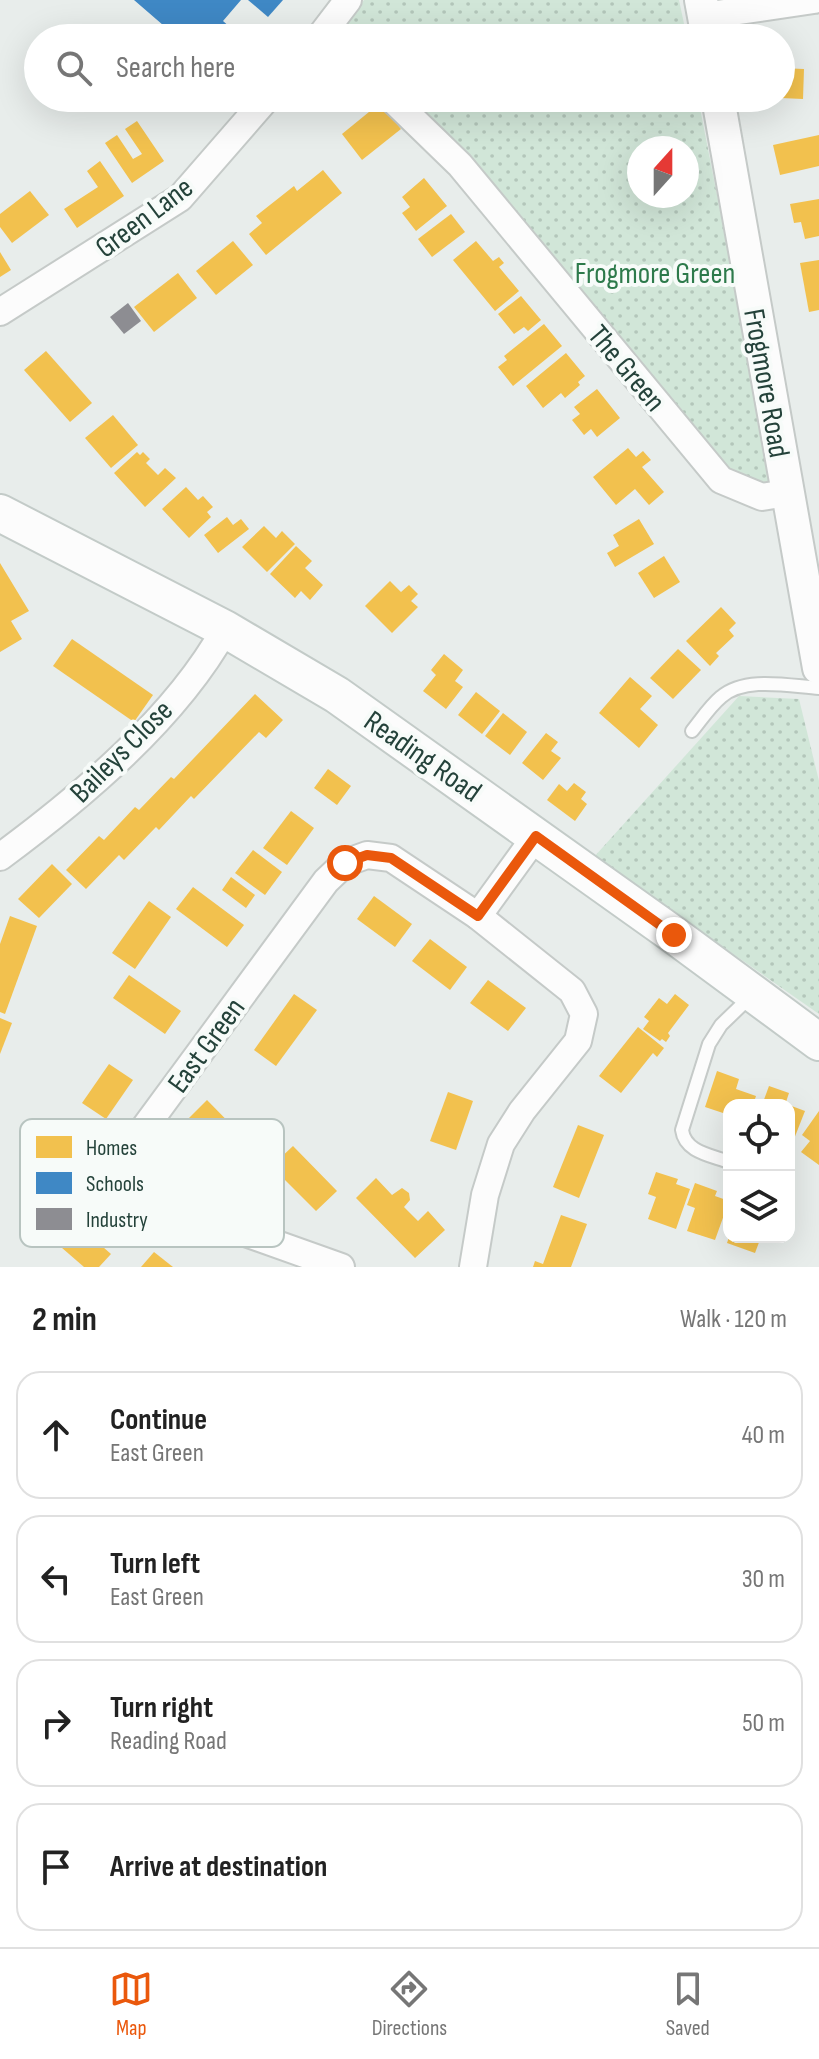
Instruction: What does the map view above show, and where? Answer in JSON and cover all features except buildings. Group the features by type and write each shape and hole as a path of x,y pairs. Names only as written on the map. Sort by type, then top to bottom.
{"main road":[{"name":"Reading Road","path":"0,513 225,629 337,695 819,1042"}],"street":[{"path":"330,24 348,0"},
{"path":"704,18 814,0"},
{"name":"Green Lane","path":"0,312 180,198 255,112"},
{"name":"The Green","path":"405,112 460,165 721,480 762,497 787,493"},
{"name":"Frogmore Road","path":"720,112 819,668"},
{"name":"Baileys Close","path":"0,857 80,796 153,723 208,659 225,629"},
{"path":"478,916 536,836"},
{"name":"East Green","path":"151,1119 326,881 345,863 367,855 391,858 478,916 572,991 584,1014 578,1041 522,1111 501,1144 485,1195 473,1267"},
{"name":"East Green","path":"284,1247 341,1267"}],"lane":[{"path":"692,731 721,696 737,689 760,684 819,688"},
{"path":"723,1160 689,1147 682,1130 709,1044 721,1025 753,994"}],"green space":[{"path":"364,0 679,0 684,24 344,24"},
{"name":"Frogmore Green","path":"415,112 701,112 774,485 743,480 705,454"},
{"path":"739,696 799,699 819,781 819,1014 594,857"}],"route":[{"path":"345,863 367,855 391,858 478,916 536,836 674,935"}]}
